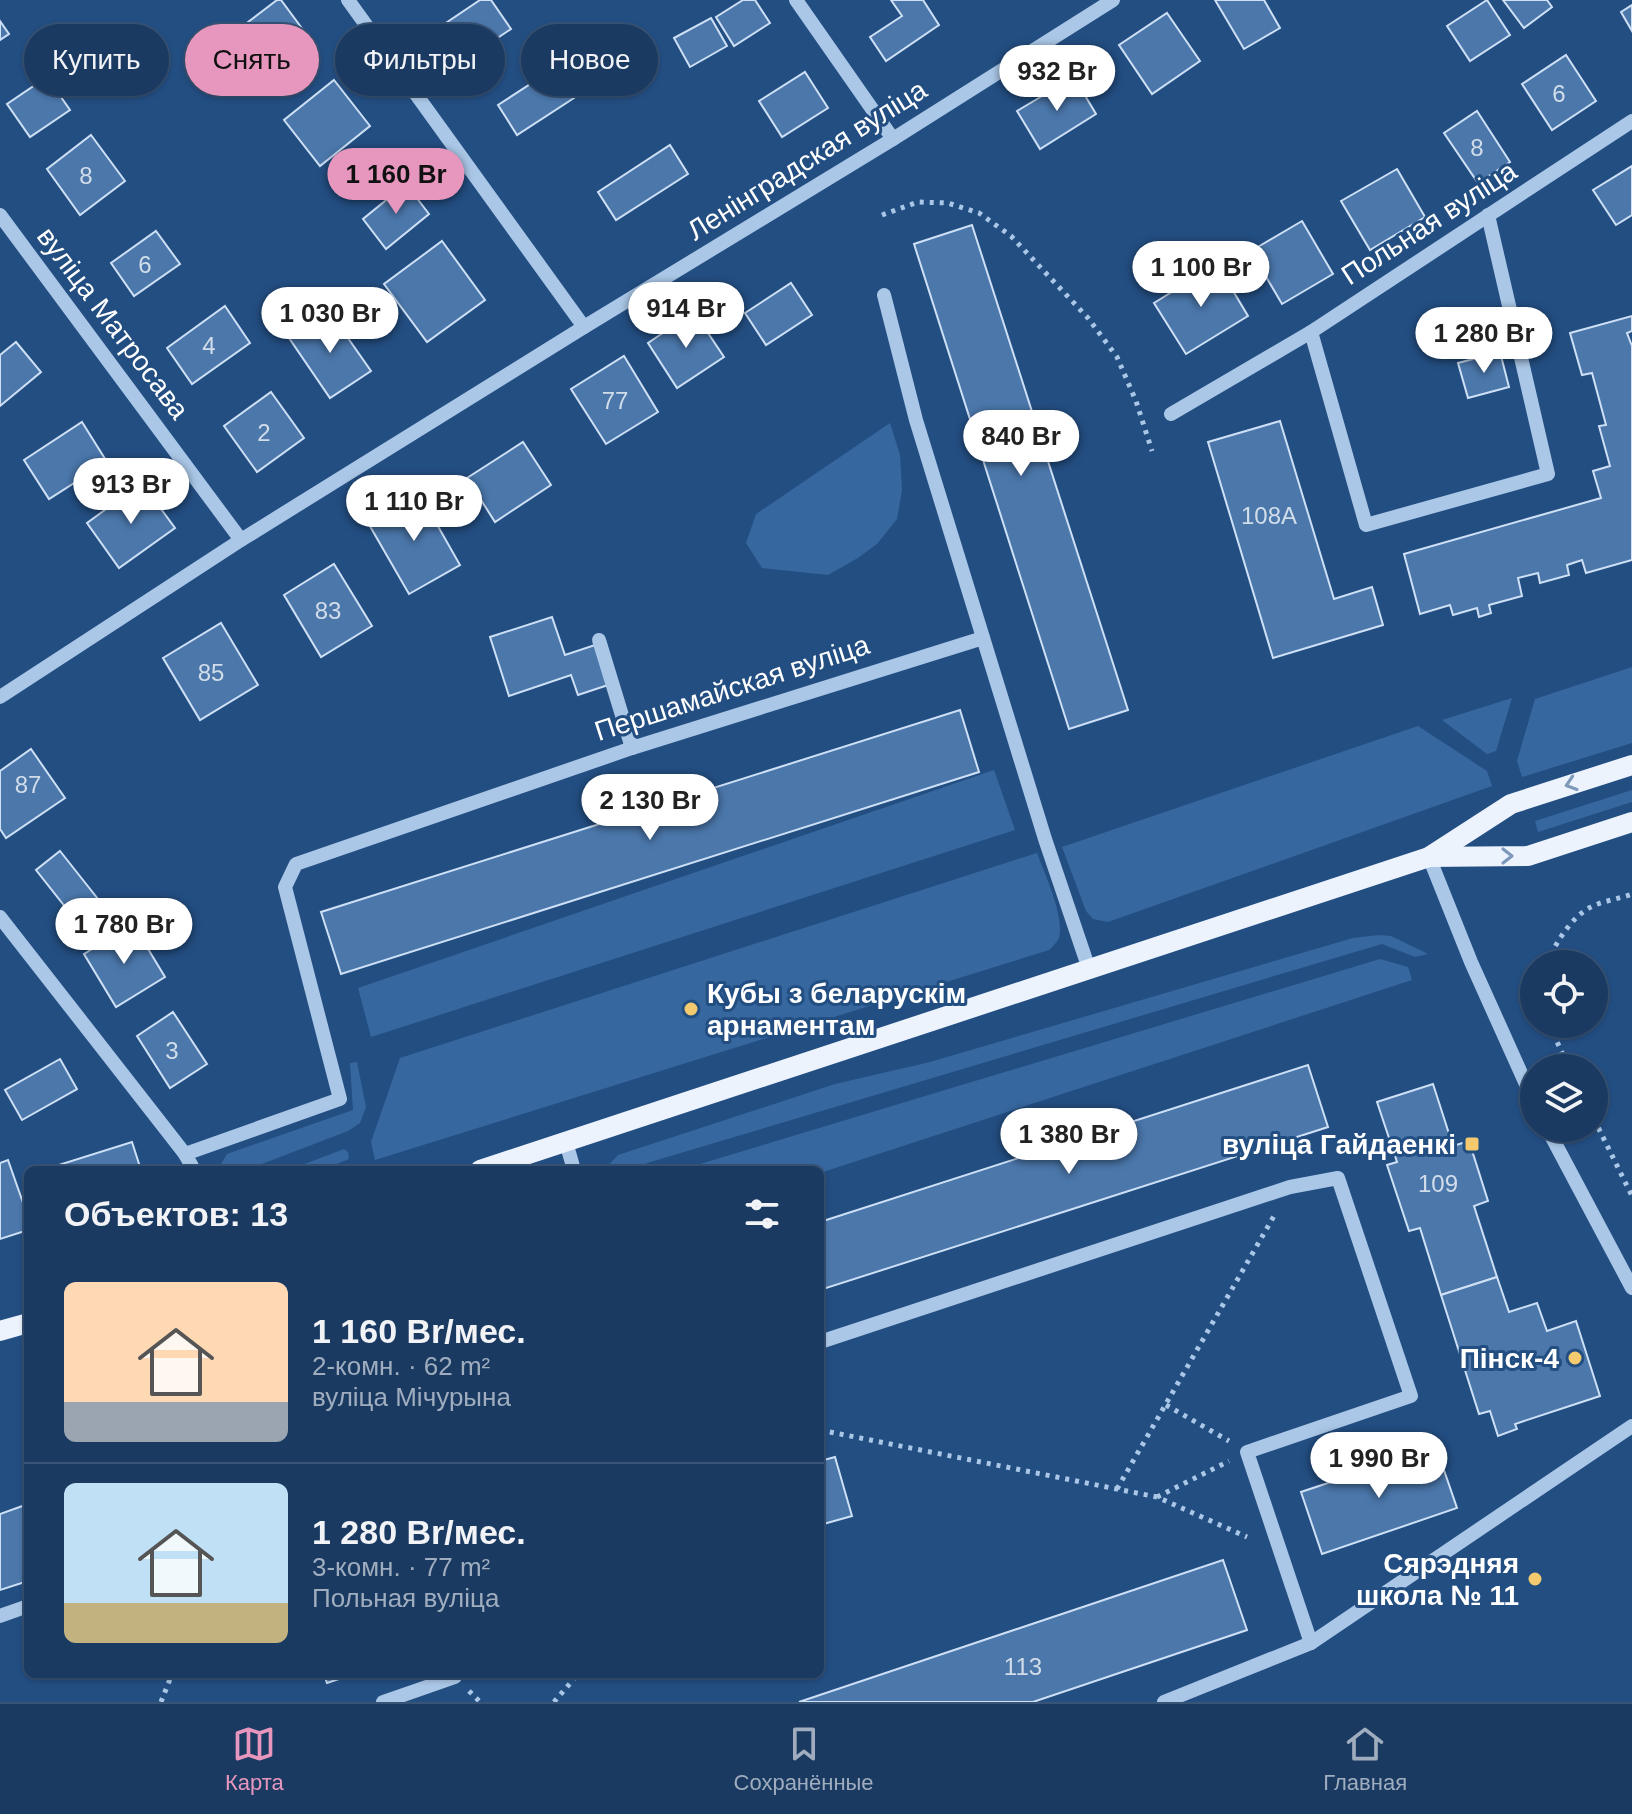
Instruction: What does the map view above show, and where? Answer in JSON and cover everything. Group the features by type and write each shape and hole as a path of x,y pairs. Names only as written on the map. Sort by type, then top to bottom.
{"main road":[{"path":"492,1166 1429,857 1511,804 1632,765"},
{"path":"1429,857 1528,856 1632,822"},
{"path":"0,1331 24,1324"}],"street":[{"path":"348,0 584,327"},
{"path":"796,0 893,139"},
{"name":"Ленінградская вуліца","path":"0,697 241,540 1113,0"},
{"name":"Польная вуліца","path":"1171,414 1311,332 1632,121"},
{"name":"вуліца Матросава","path":"0,215 241,540"},
{"path":"1311,332 1366,525 1548,474 1488,215"},
{"path":"884,295 916,420 1045,839 1089,969"},
{"name":"Першамайская вуліца","path":"185,1154 340,1099 285,887 296,864 632,748 983,638"},
{"path":"599,640 632,748"},
{"path":"1429,857 1471,962 1520,1071"},
{"path":"0,917 192,1166"},
{"path":"566,1142 573,1166"},
{"path":"1554,1142 1632,1288"},
{"path":"824,1341 1290,1187 1338,1178 1411,1396 1247,1452 1311,1643"},
{"path":"1164,1702 1311,1643 1632,1426"},
{"path":"0,1616 24,1607"},
{"path":"383,1702 452,1678"}],"path":[{"path":"882,215 918,202 948,203 979,213 1011,236 1088,318 1117,357 1136,401 1152,451"},
{"path":"1553,950 1588,908 1632,894"},
{"path":"1605,1142 1632,1196"},
{"path":"1117,1489 1290,1187"},
{"path":"1166,1405 1247,1452"},
{"path":"824,1431 1157,1497 1247,1537"},
{"path":"1157,1497 1247,1452"},
{"path":"161,1702 170,1678"},
{"path":"554,1702 575,1678"}],"shaded area":[{"path":"890,423 900,455 902,490 897,519 877,544 828,575 762,568 746,543 756,514"},
{"path":"1632,667 1632,743 1522,777 1517,761 1535,699"},
{"path":"1512,698 1496,751 1487,754 1442,720"},
{"path":"1418,726 1487,771 1492,786 1108,922 1093,919 1086,911 1062,847"},
{"path":"994,770 1015,830 371,1037 358,988"},
{"path":"1632,790 1632,802 1538,832 1535,821"},
{"path":"1037,853 1060,921 1058,940 1049,950 375,1160 371,1142 400,1058"},
{"path":"1391,936 1428,954 1415,957 1382,944 644,1166 608,1166 618,1155 835,1084 930,1062 1353,938"},
{"path":"1380,959 1408,967 1412,980 824,1172 824,1166 693,1166"},
{"path":"357,1062 366,1107 360,1123 348,1131 256,1166 221,1166 227,1154 353,1110 350,1063"},
{"path":"344,1149 348,1152 349,1159 332,1166 299,1166"}],"building":[{"path":"281,0 299,24 246,24"},
{"path":"480,0 491,0 511,29 505,33 505,24 444,24"},
{"path":"743,0 755,0 770,23 734,46 716,17"},
{"path":"891,0 923,0 939,25 886,61 870,37 902,16"},
{"path":"1215,0 1264,0 1280,28 1244,49"},
{"path":"1487,0 1510,35 1470,61 1447,26"},
{"path":"1503,0 1547,0 1552,7 1524,28"},
{"path":"1632,5 1632,31 1621,12"},
{"path":"1167,13 1200,61 1152,94 1119,45"},
{"path":"711,18 727,46 690,67 674,38"},
{"path":"0,21 9,34 0,40"},
{"path":"1566,55 1596,101 1552,130 1522,84"},
{"path":"805,72 828,108 782,137 759,101"},
{"path":"1074,77 1096,114 1040,149 1017,111"},
{"path":"334,80 335,96 347,96 370,126 320,166 284,120 314,96 319,96 319,92"},
{"path":"521,90 521,96 574,98 517,135 498,105"},
{"path":"24,93 24,96 60,96 70,110 30,137 7,104"},
{"path":"1477,111 1510,162 1478,183 1444,133"},
{"path":"91,135 125,181 80,215 47,169"},
{"path":"670,145 688,174 616,220 598,192"},
{"path":"1632,166 1632,215 1616,225 1593,190"},
{"path":"1397,169 1425,217 1370,250 1341,201"},
{"path":"406,184 429,214 386,249 363,219"},
{"path":"1302,221 1333,274 1282,304 1251,251"},
{"path":"972,225 1128,710 1069,729 914,244"},
{"path":"156,231 180,264 134,296 111,263"},
{"path":"442,241 485,300 427,342 384,284"},
{"path":"1217,264 1248,316 1186,354 1154,303"},
{"path":"791,283 812,315 766,345 745,313"},
{"path":"225,306 250,343 192,384 167,348"},
{"path":"329,311 371,371 330,398 289,338"},
{"path":"694,312 724,357 677,388 648,343"},
{"path":"1632,316 1632,331 1627,333 1632,346 1632,560 1586,573 1582,560 1567,565 1569,575 1540,583 1538,573 1518,578 1522,596 1489,605 1491,613 1479,617 1477,608 1453,615 1450,605 1420,614 1404,554 1601,498 1593,471 1610,466 1599,426 1606,425 1592,373 1582,375 1570,333"},
{"path":"16,342 41,372 0,406 0,355"},
{"path":"1500,352 1509,387 1468,398 1458,363"},
{"path":"624,356 658,412 606,444 571,389"},
{"path":"271,392 304,438 257,472 224,426"},
{"path":"1280,421 1334,599 1372,587 1383,625 1273,658 1208,442"},
{"path":"82,422 107,462 49,499 24,460"},
{"path":"523,442 551,485 495,522 467,478"},
{"path":"142,483 175,528 119,568 87,523"},
{"path":"418,491 460,565 409,594 367,521"},
{"path":"334,564 372,626 321,657 284,595"},
{"path":"552,617 565,655 595,645 608,685 578,695 571,675 509,696 490,637"},
{"path":"221,623 258,685 200,720 163,658"},
{"path":"960,710 979,772 341,974 321,912"},
{"path":"31,749 65,798 6,838 0,829 0,771"},
{"path":"60,851 98,899 74,918 36,870"},
{"path":"133,924 165,977 116,1007 84,954"},
{"path":"173,1012 207,1064 170,1088 137,1036"},
{"path":"60,1059 77,1089 22,1120 5,1090"},
{"path":"1308,1065 1328,1127 824,1289 824,1221"},
{"path":"1433,1084 1453,1146 1469,1141 1488,1201 1474,1206 1497,1277 1441,1295 1420,1228 1409,1231 1387,1165 1397,1162 1377,1102"},
{"path":"132,1142 140,1166 55,1166"},
{"path":"8,1160 24,1206 24,1231 0,1239 0,1163"},
{"path":"1497,1277 1509,1312 1537,1303 1547,1331 1576,1321 1600,1396 1515,1424 1517,1429 1498,1436 1490,1411 1479,1414 1441,1295"},
{"path":"1436,1447 1457,1508 1322,1554 1301,1492"},
{"path":"835,1457 852,1516 824,1524 824,1460"},
{"path":"24,1505 24,1582 0,1590 0,1514"},
{"path":"1223,1560 1247,1630 1033,1702 799,1702"},
{"path":"325,1678 342,1678 327,1683"}],"place":[{"name":"Кубы з беларускім арнаментам","path":"691,1009"},
{"name":"вуліца Гайдаенкі","path":"1472,1144"},
{"name":"Пінск-4","path":"1575,1358"},
{"name":"Сярэдняя школа № 11","path":"1535,1579"}]}
